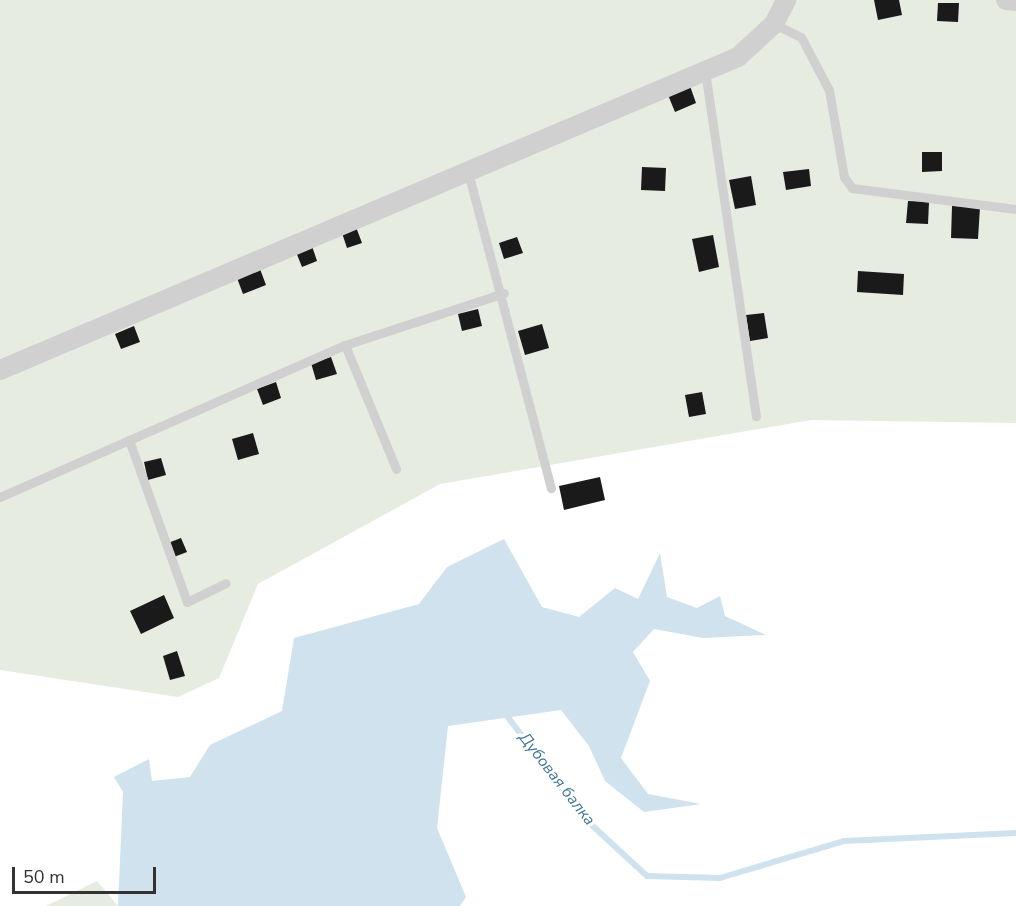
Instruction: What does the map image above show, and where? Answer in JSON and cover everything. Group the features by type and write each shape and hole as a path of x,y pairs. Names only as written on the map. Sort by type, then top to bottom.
{"street":[{"path":"0,370 738,57 774,24 786,0"},
{"path":"1006,0 1016,1"}],"lane":[{"path":"774,24 801,37 829,90 844,177 852,188 1016,209"},
{"path":"705,71 756,416"},
{"path":"468,172 504,293 551,488"},
{"path":"0,497 345,345 504,293"},
{"path":"345,345 396,469"},
{"path":"129,440 187,602 226,583"}],"shaded area":[{"path":"0,0 1016,0 1016,423 811,420 440,484 258,584 219,678 178,697 0,670"},
{"path":"97,881 118,906 46,906"}],"water":[{"path":"504,539 542,607 579,617 615,588 638,599 660,553 667,597 697,608 720,596 725,616 766,635 703,638 654,629 633,652 650,681 621,758 648,794 701,804 644,812 605,781 589,746 561,710 448,726 437,828 466,897 460,906 118,906 123,792 114,777 149,759 152,781 190,777 210,745 282,711 294,638 419,604 447,567"}],"building":[{"path":"874,0 899,0 902,15 878,20"},
{"path":"938,3 959,3 958,22 937,21"},
{"path":"690,86 696,103 675,112 668,95"},
{"path":"922,152 942,152 942,171 922,172"},
{"path":"642,167 666,168 665,191 641,190"},
{"path":"809,169 811,186 786,190 783,172"},
{"path":"751,176 756,205 735,209 729,180"},
{"path":"908,201 929,202 928,224 906,223"},
{"path":"952,206 980,207 978,239 951,238"},
{"path":"356,227 362,243 347,248 342,233"},
{"path":"713,235 719,267 699,272 692,239"},
{"path":"517,237 523,253 504,259 499,243"},
{"path":"312,246 317,261 302,267 296,252"},
{"path":"260,269 266,285 243,294 237,278"},
{"path":"858,271 904,274 903,295 857,292"},
{"path":"478,309 482,326 462,331 458,314"},
{"path":"764,313 768,338 750,341 746,315"},
{"path":"542,324 549,348 525,355 518,331"},
{"path":"134,326 140,342 121,349 115,334"},
{"path":"331,357 337,374 316,380 311,363"},
{"path":"276,382 281,398 263,405 257,389"},
{"path":"702,392 706,414 689,417 685,395"},
{"path":"253,433 259,454 238,460 232,439"},
{"path":"161,458 166,475 148,480 144,462"},
{"path":"600,477 605,500 564,510 559,486"},
{"path":"181,538 187,552 174,557 168,543"},
{"path":"164,595 174,618 141,634 130,611"},
{"path":"177,651 185,676 170,680 163,656"}],"waterway":[{"name":"Дубовая балка","path":"504,712 583,817 647,876 720,878 844,841 1016,833"}]}
